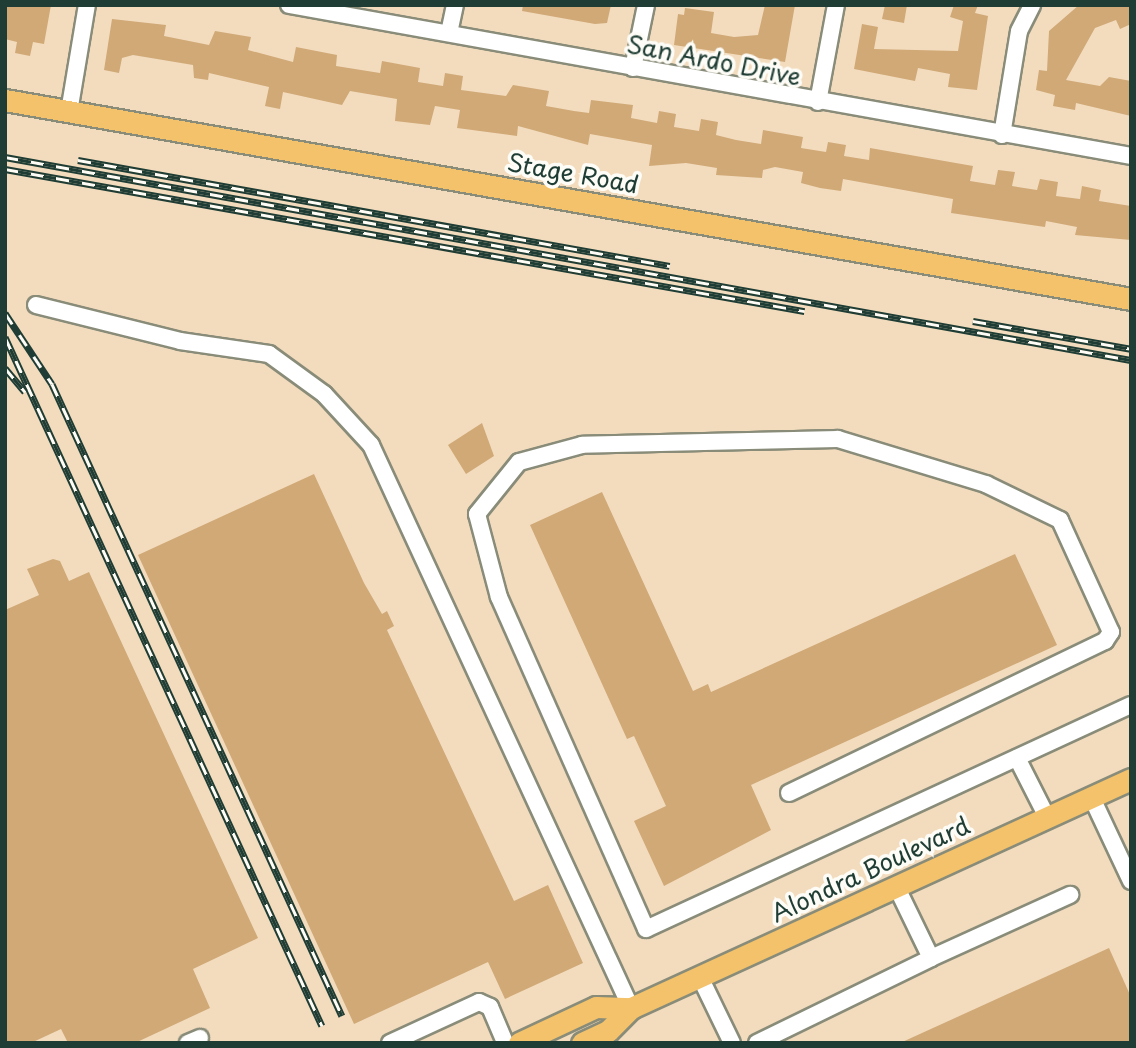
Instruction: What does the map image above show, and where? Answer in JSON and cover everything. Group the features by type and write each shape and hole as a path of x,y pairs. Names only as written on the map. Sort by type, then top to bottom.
{"main road":[{"name":"Stage Road","path":"5,100 1131,299"},
{"name":"Alondra Boulevard","path":"582,1043 631,1008 1131,779"},
{"name":"Alondra Boulevard","path":"519,1043 596,1007 631,1008"}],"street":[{"path":"69,111 87,5"},
{"name":"San Ardo Drive","path":"289,5 1002,135 1131,156"},
{"path":"449,33 455,5"},
{"path":"633,68 646,5"},
{"path":"818,102 836,5"},
{"path":"1002,135 1018,31 1032,5"},
{"path":"36,305 180,341 269,354 324,394 371,445 631,1008"},
{"path":"789,793 1105,641 1111,632 1060,520 986,484 838,439 582,445 519,462 477,514 499,597 646,929 1131,705"},
{"path":"1017,758 1047,817"},
{"path":"1091,796 1131,881"},
{"path":"896,886 930,958"},
{"path":"757,1043 930,958 1070,895"},
{"path":"700,977 726,1041"},
{"path":"390,1043 486,1002 505,1043"}],"building":[{"path":"5,5 51,5 44,44 33,42 30,56 15,53 17,42 5,39"},
{"path":"523,5 611,5 607,23 595,24 522,11"},
{"path":"765,5 795,5 785,62 674,45 678,14 684,15 685,8 714,12 711,33 734,37 758,35"},
{"path":"885,5 907,5 904,23 882,19"},
{"path":"954,5 978,5 975,13 988,16 977,90 948,87 950,74 918,68 915,81 854,69 862,24 878,27 874,49 958,51 963,21 950,17"},
{"path":"1079,5 1131,5 1131,24 1120,29 1116,20 1095,28 1066,80 1100,86 1109,77 1131,81 1131,116 1076,103 1075,110 1053,106 1055,95 1036,90 1039,70 1047,71 1049,31"},
{"path":"112,19 166,25 164,36 209,45 215,31 251,37 248,50 293,62 296,47 337,55 336,66 380,73 382,61 420,68 418,82 443,86 445,73 463,76 461,90 506,96 513,85 549,91 546,106 574,111 589,113 591,100 633,105 631,118 657,123 659,111 676,114 674,127 699,131 701,119 718,122 716,135 736,140 761,144 763,130 803,137 801,148 826,152 828,142 846,145 844,156 869,160 870,148 973,166 970,181 995,185 998,170 1015,172 1012,186 1037,190 1040,179 1058,182 1056,196 1080,199 1082,186 1101,190 1099,201 1131,206 1131,240 1075,235 1077,227 1046,221 1045,227 951,213 953,199 843,179 841,191 820,188 801,183 803,172 775,167 763,170 762,178 716,175 717,168 686,163 649,166 652,145 590,134 588,145 518,126 517,136 457,128 460,110 435,106 430,125 395,121 397,99 350,91 342,105 283,92 280,109 265,106 269,87 209,73 208,80 194,78 193,65 133,55 122,58 119,73 104,70"},
{"path":"482,423 494,456 466,474 448,445"},
{"path":"314,474 364,583 382,614 387,611 394,626 387,630 514,901 548,885 583,963 505,999 488,962 354,1024 138,555"},
{"path":"602,492 693,691 708,684 711,692 1015,554 1057,645 751,785 771,830 664,886 634,821 666,806 634,736 627,739 530,525"},
{"path":"53,559 60,561 69,581 89,572 258,938 193,969 210,1008 135,1043 68,1043 61,1029 31,1043 5,1043 5,610 39,595 27,569"},
{"path":"1109,948 1131,997 1131,1043 900,1043"}],"railway":[{"path":"5,157 1131,360"},
{"path":"78,160 670,266"},
{"path":"5,169 804,311"},
{"path":"5,313 52,384 342,1016"},
{"path":"973,321 1131,349"},
{"path":"5,337 322,1026"},
{"path":"5,368 25,392"}]}
